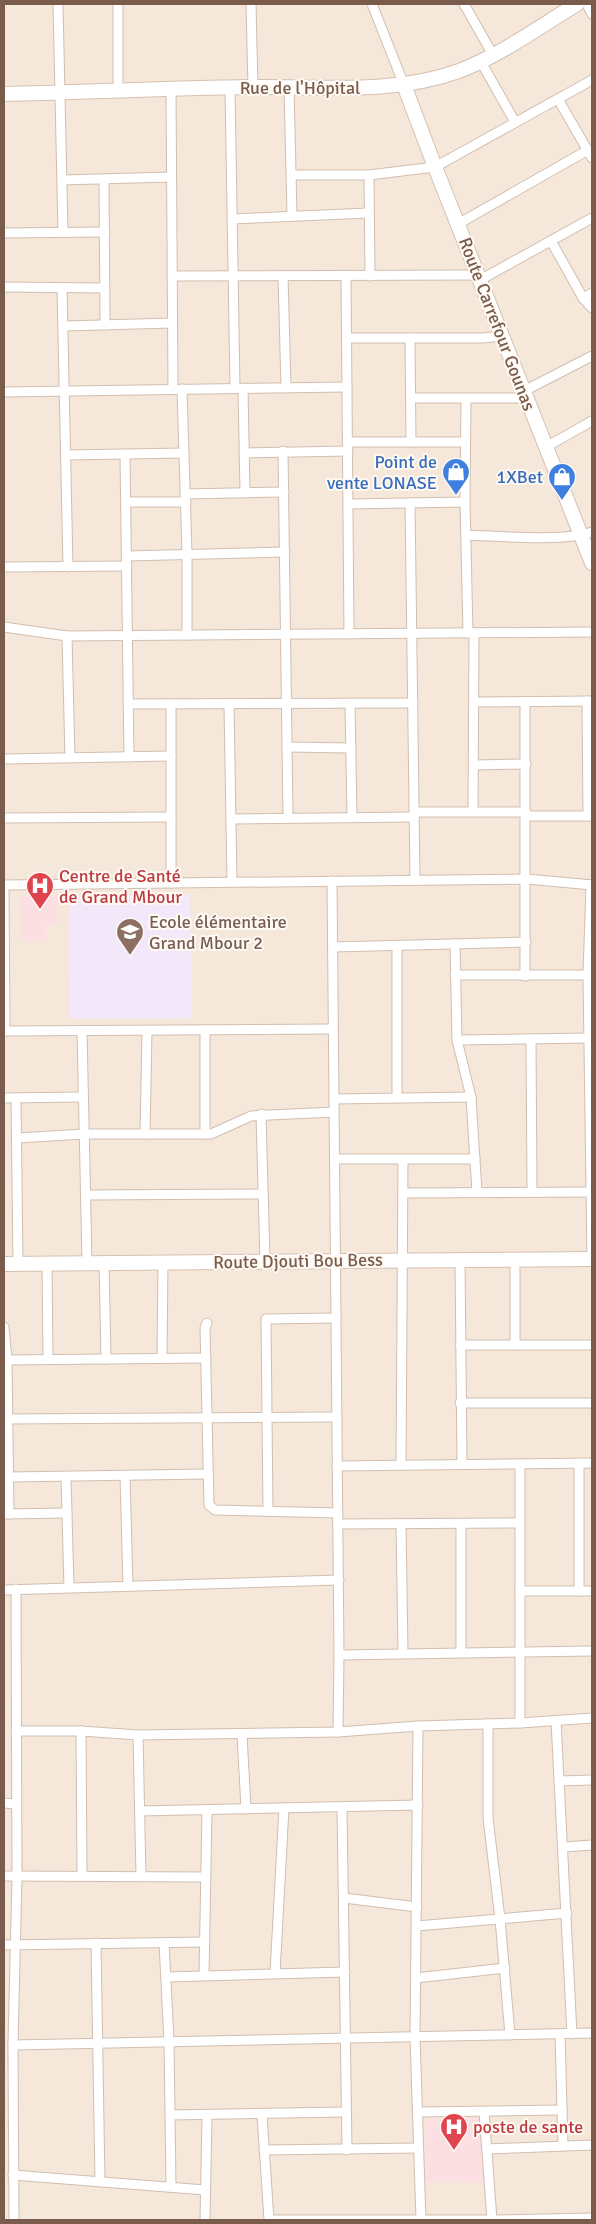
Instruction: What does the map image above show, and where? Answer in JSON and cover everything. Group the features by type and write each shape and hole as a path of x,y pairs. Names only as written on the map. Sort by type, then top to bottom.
{"main road":[{"name":"Rue de l'Hôpital","path":"4,94 253,87 366,88 404,85 458,71 481,62 577,4"},
{"name":"Route Carrefour Gounas","path":"404,85 546,447 587,534 592,563"},
{"name":"Route Djouti Bou Bess","path":"4,1264 592,1259"}],"street":[{"path":"58,4 63,232"},
{"path":"118,4 118,91"},
{"path":"252,4 253,87"},
{"path":"372,4 404,85"},
{"path":"464,4 493,55"},
{"path":"587,4 592,14"},
{"path":"481,62 515,122"},
{"path":"292,175 369,175 435,167 592,80"},
{"path":"289,87 292,216"},
{"path":"230,88 233,276 245,493"},
{"path":"171,89 172,323 184,453 187,554 186,636"},
{"path":"458,224 590,154 558,99"},
{"path":"369,175 370,276"},
{"path":"62,180 171,177"},
{"path":"104,179 105,325"},
{"path":"232,219 368,213"},
{"path":"172,276 479,278 592,218"},
{"path":"4,233 105,232"},
{"path":"551,241 583,298 592,308"},
{"path":"283,276 286,388"},
{"path":"346,276 349,634"},
{"path":"4,287 105,288"},
{"path":"62,288 68,567"},
{"path":"583,298 592,293"},
{"path":"64,326 172,323"},
{"path":"347,338 482,338 502,336"},
{"path":"410,338 411,442"},
{"path":"411,398 466,398 525,394 592,356"},
{"path":"4,392 347,387"},
{"path":"466,398 465,502 474,702 474,811"},
{"path":"546,447 592,421"},
{"path":"244,452 411,442 465,442"},
{"path":"283,451 288,817"},
{"path":"66,456 184,453"},
{"path":"125,454 127,502 128,757"},
{"path":"127,502 284,492"},
{"path":"348,504 465,502"},
{"path":"410,503 415,880"},
{"path":"466,536 587,534"},
{"path":"127,556 285,552"},
{"path":"4,567 127,566"},
{"path":"4,627 67,636 592,632"},
{"path":"67,636 70,758"},
{"path":"231,819 414,815 474,811 590,816 590,701 474,702"},
{"path":"525,702 525,976"},
{"path":"128,704 413,703"},
{"path":"171,704 171,883"},
{"path":"229,704 232,882"},
{"path":"350,704 352,817"},
{"path":"287,747 352,748"},
{"path":"4,759 171,756"},
{"path":"474,765 526,764"},
{"path":"4,818 171,817"},
{"path":"4,885 526,879 592,885 588,975 592,1078 592,1259"},
{"path":"332,881 339,1654 338,1732"},
{"path":"4,890 4,1031 333,1029"},
{"path":"333,947 526,942"},
{"path":"455,944 456,1040 471,1098 477,1192"},
{"path":"397,946 397,1097"},
{"path":"455,975 588,975"},
{"path":"205,1030 205,1134"},
{"path":"82,1031 87,1262"},
{"path":"145,1134 147,1031"},
{"path":"456,1040 589,1038"},
{"path":"531,1039 532,1192"},
{"path":"4,1098 82,1098"},
{"path":"16,1098 18,1264"},
{"path":"334,1098 471,1098"},
{"path":"17,1138 84,1134 205,1134 223,1130 251,1116 262,1114 334,1112"},
{"path":"262,1114 265,1261"},
{"path":"335,1159 475,1159"},
{"path":"402,1465 403,1160"},
{"path":"403,1193 592,1192"},
{"path":"86,1195 263,1194"},
{"path":"515,1259 515,1345"},
{"path":"460,1260 462,1464"},
{"path":"104,1262 106,1359"},
{"path":"162,1358 163,1262"},
{"path":"47,1263 48,1360"},
{"path":"268,1511 266,1319 336,1318"},
{"path":"207,1323 205,1328 209,1505 212,1509 338,1513"},
{"path":"4,1327 7,1360 6,1419 9,1478 7,1514 67,1513"},
{"path":"460,1345 592,1344"},
{"path":"7,1360 206,1358"},
{"path":"460,1403 592,1403"},
{"path":"6,1419 337,1417"},
{"path":"579,1463 579,1591"},
{"path":"337,1466 592,1463"},
{"path":"520,1464 520,1723"},
{"path":"9,1478 207,1474"},
{"path":"125,1476 128,1586"},
{"path":"66,1477 69,1587"},
{"path":"338,1524 519,1523"},
{"path":"401,1524 403,1653"},
{"path":"461,1524 461,1652"},
{"path":"4,1590 338,1580"},
{"path":"14,2220 10,2170 18,1876 16,1590"},
{"path":"520,1592 592,1591"},
{"path":"339,1654 592,1652"},
{"path":"16,1731 80,1731 138,1735 338,1732 418,1726 520,1723 592,1718"},
{"path":"556,1720 564,1847 572,2034"},
{"path":"488,1724 488,1818 505,1968 510,2035"},
{"path":"418,1726 415,2037 421,2220"},
{"path":"80,1731 82,1876"},
{"path":"242,1734 246,1809"},
{"path":"138,1735 141,1876"},
{"path":"559,1781 592,1780"},
{"path":"4,1804 16,1804"},
{"path":"140,1811 418,1805"},
{"path":"342,1807 347,2039 347,2150"},
{"path":"275,1973 284,1808"},
{"path":"204,1975 207,1810"},
{"path":"564,1847 592,1845"},
{"path":"4,1876 206,1877"},
{"path":"344,1898 417,1907"},
{"path":"416,1926 567,1913"},
{"path":"4,1945 204,1942"},
{"path":"96,1943 100,2182"},
{"path":"164,1943 169,2041 171,2187"},
{"path":"416,1978 505,1968"},
{"path":"166,1977 345,1972"},
{"path":"13,2045 592,2033"},
{"path":"560,2034 563,2146"},
{"path":"418,2112 562,2110"},
{"path":"170,2115 207,2116 346,2112"},
{"path":"484,2112 492,2220"},
{"path":"262,2115 269,2220 592,2218"},
{"path":"205,2220 207,2116"},
{"path":"487,2149 592,2145"},
{"path":"264,2150 418,2148"},
{"path":"10,2170 100,2182 205,2190"}],"shaded area":[{"path":"4,4 592,4 592,2220 4,2220"},
{"name":"Ecole élémentaire Grand Mbour 2","path":"190,894 192,1018 70,1019 69,895"},
{"name":"Centre de Santé de Grand Mbour","path":"58,895 58,925 45,925 45,942 22,942 20,896"},
{"name":"poste de sante","path":"481,2117 485,2183 425,2182 425,2119"}],"place":[{"name":"Point de vente LONASE","path":"456,496"},
{"name":"1XBet","path":"562,501"},
{"name":"Centre de Santé de Grand Mbour","path":"40,910"},
{"name":"Ecole élémentaire Grand Mbour 2","path":"130,956"},
{"name":"poste de sante","path":"454,2151"}]}
